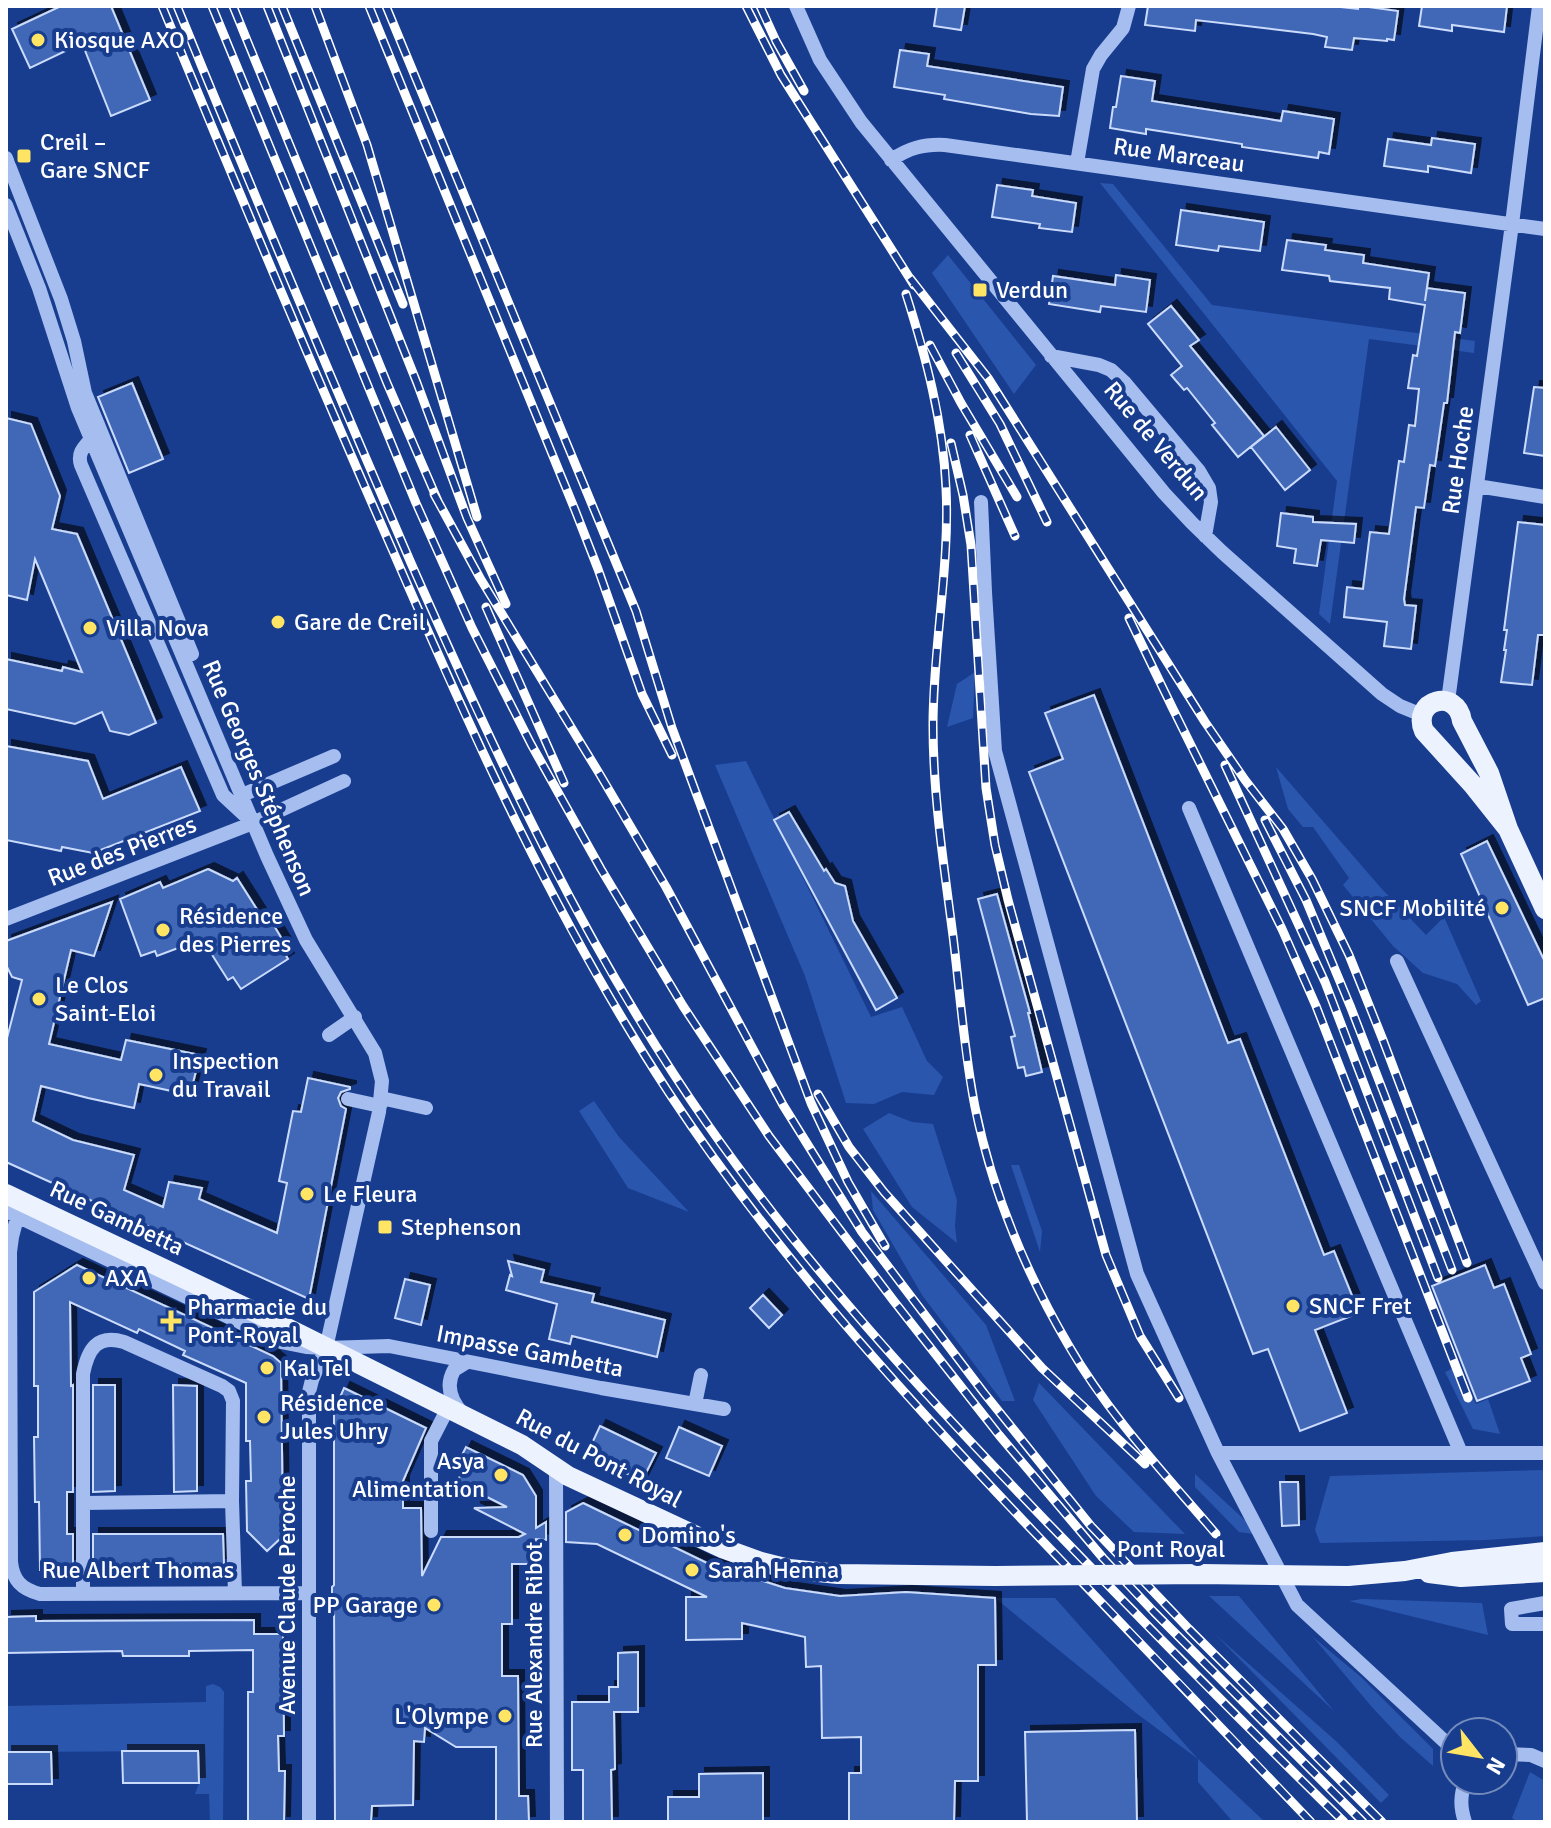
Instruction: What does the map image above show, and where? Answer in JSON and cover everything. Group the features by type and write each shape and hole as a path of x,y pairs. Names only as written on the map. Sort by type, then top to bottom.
{"main road":[{"path":"1508,829 1422,728 1422,715 1427,706 1448,701 1458,709 1489,773 1508,829 1545,909"},
{"path":"1431,739 1440,742 1454,738 1460,731 1462,721"},
{"name":"Rue Gambetta","path":"13,1206 205,1288"},
{"name":"Rue du Pont Royal","path":"205,1288 522,1445 568,1476 691,1535 761,1562 789,1569 838,1574 995,1576"},
{"path":"1405,1571 1452,1562 1545,1552"},
{"path":"1405,1571 1461,1577 1545,1572"},
{"name":"Pont Royal","path":"995,1576 1348,1576 1405,1571"}],"street":[{"path":"796,6 820,60 841,94 891,160"},
{"path":"1077,163 1093,69 1123,28 1129,6"},
{"name":"Rue Hoche","path":"1448,701 1541,11"},
{"name":"Rue Marceau","path":"891,160 909,149 931,144 1545,229"},
{"path":"6,158 61,299 74,341 82,384 232,750 247,793 253,823"},
{"name":"Rue de Verdun","path":"891,160 1177,507 1205,536 1382,694 1422,715"},
{"name":"Rue Georges Stéphenson","path":"6,205 39,288 72,393 253,823 306,940 355,1017 380,1067 380,1102 332,1324"},
{"path":"1051,356 1099,365 1111,370 1125,383 1199,471 1209,488 1211,502 1205,536"},
{"path":"1477,486 1545,497"},
{"path":"981,502 995,751 1137,1274 1218,1453 1297,1605 1439,1736"},
{"path":"247,793 334,756"},
{"name":"Rue des Pierres","path":"6,919 253,823 344,781"},
{"path":"1189,808 1461,1453"},
{"path":"1397,961 1545,1283"},
{"path":"329,1035 355,1017"},
{"path":"348,1099 426,1108"},
{"name":"Impasse Gambetta","path":"13,1206 281,1342 326,1348 389,1346 724,1409"},
{"name":"Rue Albert Thomas","path":"13,1206 10,1283 12,1572 15,1580 30,1592 40,1594 309,1593"},
{"name":"Avenue Claude Peroche","path":"309,1822 308,1404 312,1380 326,1348 332,1324"},
{"path":"83,1593 83,1374 90,1354 101,1340 107,1339 124,1342 229,1391 233,1401 235,1593"},
{"path":"431,1531 431,1441 457,1413 450,1384 454,1370 467,1362"},
{"path":"695,1404 701,1375"},
{"path":"1218,1453 1545,1453"},
{"name":"Rue Alexandre Ribot","path":"556,1468 557,1822"},
{"path":"84,1503 232,1501"},
{"path":"1545,1603 1511,1609 1512,1624 1545,1624"},
{"path":"1519,1755 1531,1755 1545,1761"},
{"path":"1460,1796 1465,1822"}],"shaded area":[{"path":"1100,183 1113,184 1212,305 1475,341 1474,353 1369,339 1330,624 1319,614 1337,481"},
{"path":"948,255 1036,365 1014,394 932,273"},
{"path":"975,672 973,718 947,727 957,684"},
{"path":"746,761 871,1017 902,1007 927,1061 943,1077 934,1095 902,1092 874,1104 846,1103 805,976 715,765"},
{"path":"1276,767 1426,935 1444,917 1481,1001 1476,1005 1457,984 1423,973 1393,946 1343,885 1349,878 1313,827 1303,827 1288,809"},
{"path":"594,1101 619,1137 689,1212 628,1188 579,1111"},
{"path":"889,1113 912,1122 933,1124 957,1200 957,1243 912,1207 863,1129"},
{"path":"1011,1165 1019,1165 1042,1231 1040,1252"},
{"path":"871,1191 986,1325 1015,1401 1002,1401 922,1295 873,1210"},
{"path":"1456,1367 1476,1404 1488,1399 1500,1434 1473,1429 1445,1372"},
{"path":"1039,1383 1185,1534 1134,1532 1096,1496 1033,1400"},
{"path":"1545,1470 1545,1536 1320,1543 1315,1530 1330,1476"},
{"path":"1195,1474 1261,1535 1239,1532 1195,1487"},
{"path":"1209,1596 1239,1596 1334,1711"},
{"path":"995,1598 1055,1598 1198,1759 1136,1713"},
{"path":"1349,1601 1482,1603 1488,1635"},
{"path":"1216,1635 1337,1742 1389,1795 1381,1803"},
{"path":"1313,1637 1361,1677 1433,1749 1433,1766 1371,1706"},
{"path":"213,1684 224,1692 223,1822 210,1822 209,1794 195,1794 199,1783 198,1751 6,1752 6,1706 206,1702 206,1686"},
{"path":"1198,1759 1265,1822 1233,1822 1198,1782"},
{"path":"1530,1772 1545,1781 1545,1822 1518,1822 1512,1818"}],"building":[{"path":"61,6 111,6 150,100 111,116 82,43 30,68 12,29"},
{"path":"937,6 965,6 961,30 934,26"},
{"path":"1148,6 1331,6 1358,9 1361,6 1398,11 1394,40 1354,38 1352,50 1325,47 1327,37 1313,34 1196,20 1195,31 1145,25"},
{"path":"1422,6 1507,6 1504,32 1452,25 1452,31 1419,26"},
{"path":"900,50 929,54 927,66 1063,87 1059,116 944,99 945,95 894,87"},
{"path":"1121,76 1155,81 1152,101 1281,121 1283,111 1334,119 1329,154 1319,152 1318,158 1146,129 1146,134 1110,128"},
{"path":"1432,138 1475,144 1471,173 1428,166 1428,172 1384,166 1388,139 1431,145"},
{"path":"997,185 1033,190 1032,196 1076,203 1072,232 992,217"},
{"path":"1181,210 1264,222 1260,251 1219,246 1218,251 1176,245"},
{"path":"1287,240 1326,245 1325,250 1364,255 1363,263 1429,273 1425,301 1427,288 1465,293 1460,333 1455,332 1447,403 1444,403 1435,466 1430,465 1424,508 1416,507 1404,599 1405,605 1416,606 1411,649 1384,646 1387,622 1344,617 1347,587 1363,589 1370,532 1389,534 1399,461 1404,462 1409,425 1415,426 1419,389 1408,388 1425,305 1389,299 1390,288 1330,281 1329,276 1282,270"},
{"path":"1116,275 1150,280 1146,312 1101,306 1100,312 1049,304 1053,276 1115,285"},
{"path":"1171,306 1199,340 1190,346 1264,436 1238,457 1187,388 1184,390 1171,375 1182,366 1148,324"},
{"path":"132,383 163,459 129,473 98,397"},
{"path":"1534,387 1545,388 1545,456 1524,453"},
{"name":"Villa Nova","path":"6,418 31,424 60,496 52,529 77,534 156,723 129,735 110,731 102,712 75,724 6,709 6,659 82,672 35,559 27,600 6,595"},
{"path":"1276,427 1310,470 1285,490 1251,447"},
{"path":"1281,513 1313,517 1313,522 1356,524 1354,543 1321,540 1317,566 1294,563 1296,549 1277,546"},
{"path":"1518,522 1545,525 1545,626 1544,635 1538,635 1532,685 1501,682 1506,650 1507,630 1504,630"},
{"path":"1094,695 1228,1043 1240,1039 1324,1255 1334,1251 1359,1313 1315,1330 1347,1413 1300,1431 1268,1349 1253,1354 1029,772 1063,759 1045,713"},
{"path":"6,746 88,761 103,799 181,767 200,811 93,853 62,847 61,851 6,840"},
{"path":"789,812 824,871 826,869 835,883 845,886 853,921 897,998 876,1010 774,820"},
{"name":"SNCF Mobilité","path":"1487,841 1545,962 1545,998 1528,1005 1461,854"},
{"name":"Résidence des Pierres","path":"208,869 233,881 237,878 265,922 270,919 285,944 281,947 288,959 241,989 233,977 228,980 202,939 157,956 155,951 141,956 120,899 160,882 163,888"},
{"path":"997,894 1030,1013 1042,1072 1026,1076 1024,1067 1018,1068 1011,1037 1015,1036 978,899"},
{"path":"112,902 94,956 71,950 49,1044 121,1060 126,1040 200,1055 190,1095 139,1084 134,1108 41,1086 33,1121 73,1140 134,1155 124,1190 163,1207 169,1182 202,1188 199,1199 277,1233 287,1183 279,1181 293,1111 301,1112 308,1078 350,1087 338,1098 346,1109 309,1299 6,1162 6,1042 22,980 12,977 6,965 6,941"},
{"path":"508,1261 544,1270 541,1282 594,1294 592,1302 665,1320 657,1357 572,1336 570,1344 549,1339 557,1304 506,1290 512,1276"},
{"name":"Résidence Jules Uhry","path":"77,1265 273,1356 281,1363 283,1536 267,1551 247,1531 246,1481 251,1481 250,1441 246,1441 246,1383 183,1355 185,1351 139,1329 137,1333 70,1302 73,1492 67,1492 67,1534 73,1534 73,1565 67,1565 67,1570 40,1570 39,1502 35,1502 34,1437 38,1437 38,1386 34,1386 34,1292"},
{"path":"1485,1265 1494,1288 1504,1284 1531,1354 1521,1358 1530,1381 1477,1401 1432,1286"},
{"path":"405,1279 430,1285 421,1325 395,1318"},
{"path":"763,1295 782,1315 769,1328 750,1308"},
{"path":"93,1385 115,1385 115,1491 93,1492"},
{"path":"173,1385 197,1386 197,1491 174,1492"},
{"path":"344,1388 426,1428 403,1481 403,1508 421,1508 422,1576 441,1537 519,1537 525,1534 474,1508 507,1507 457,1482 462,1472 455,1469 466,1447 523,1475 536,1496 536,1528 546,1522 546,1540 536,1539 536,1564 512,1564 512,1624 502,1624 502,1676 518,1676 519,1796 528,1796 529,1822 496,1822 496,1747 456,1747 425,1728 424,1742 414,1741 413,1805 372,1806 371,1822 335,1822 332,1597 334,1411"},
{"path":"600,1426 656,1453 642,1481 587,1454"},
{"path":"679,1427 722,1446 709,1476 666,1458"},
{"path":"1280,1482 1298,1482 1299,1525 1282,1526"},
{"path":"583,1503 707,1563 785,1588 840,1596 906,1592 995,1598 996,1665 978,1665 978,1781 955,1781 954,1822 849,1822 849,1773 861,1773 861,1737 822,1738 821,1666 806,1667 805,1637 742,1623 742,1639 686,1640 686,1597 707,1597 597,1544 566,1542 566,1512"},
{"path":"93,1534 223,1534 224,1564 93,1565"},
{"path":"36,1616 36,1621 254,1620 254,1634 283,1634 284,1736 278,1736 279,1771 285,1771 284,1822 248,1822 248,1692 253,1692 253,1650 189,1651 189,1656 123,1656 122,1651 6,1653 6,1617"},
{"path":"638,1652 638,1712 614,1712 612,1822 583,1822 583,1770 572,1770 572,1702 609,1702 609,1687 618,1687 618,1653"},
{"path":"1135,1730 1137,1822 1027,1822 1025,1732"},
{"path":"122,1751 198,1751 199,1783 123,1783"},
{"path":"6,1752 51,1752 52,1784 6,1784"},
{"path":"763,1773 763,1822 668,1822 668,1797 699,1797 699,1774"}],"railway":[{"path":"162,6 333,414 486,758 590,963 669,1093 709,1152 795,1265 887,1373 1311,1822"},
{"path":"177,6 351,424 477,708 583,922 664,1059 708,1125 785,1229 910,1376 1117,1595 1344,1822"},
{"path":"212,6 416,503 472,628 531,744 683,1006 769,1136 999,1435 1103,1558 1363,1822"},
{"path":"233,6 438,501"},
{"path":"267,6 417,383 467,518 506,604"},
{"path":"282,6 403,304"},
{"path":"315,6 367,145 477,517"},
{"path":"369,6 575,510 642,694 672,755"},
{"path":"386,6 636,611 672,728 811,1103 848,1182 885,1246"},
{"path":"746,6 781,75 914,285"},
{"path":"760,6 804,91"},
{"path":"910,278 988,378 1205,722 1283,829 1312,879 1349,955 1467,1263"},
{"path":"906,294 932,390 944,463 947,518 934,695 935,778 965,1043 982,1138 1012,1231 1069,1346 1120,1420 1216,1534"},
{"path":"930,345 1017,497"},
{"path":"956,353 1000,424 1047,522"},
{"path":"970,435 1015,536"},
{"path":"951,443 971,545 986,788 1008,900 1106,1255 1140,1336 1179,1398"},
{"path":"434,494 480,578 666,887 783,1105 862,1232 984,1393 1091,1526 1382,1822"},
{"path":"486,607 564,783"},
{"path":"1129,618 1282,929 1316,1006 1468,1398"},
{"path":"1225,765 1325,982 1438,1278"},
{"path":"1265,820 1306,900 1351,1008 1452,1270"},
{"path":"818,1094 849,1147 884,1192 1042,1368 1145,1464"}],"place":[{"name":"Kiosque AXO","path":"38,40"},
{"name":"Creil – Gare SNCF","path":"24,156"},
{"name":"Verdun","path":"980,290"},
{"name":"Gare de Creil","path":"278,622"},
{"name":"Villa Nova","path":"90,628"},
{"name":"SNCF Mobilité","path":"1502,908"},
{"name":"Résidence des Pierres","path":"163,930"},
{"name":"Le Clos Saint-Eloi","path":"39,999"},
{"name":"Inspection du Travail","path":"156,1075"},
{"name":"Le Fleura","path":"307,1194"},
{"name":"Stephenson","path":"385,1227"},
{"name":"AXA","path":"89,1278"},
{"name":"SNCF Fret","path":"1293,1306"},
{"name":"Pharmacie du Pont-Royal","path":"171,1321"},
{"name":"Kal Tel","path":"267,1368"},
{"name":"Résidence Jules Uhry","path":"264,1417"},
{"name":"Asya Alimentation","path":"501,1475"},
{"name":"Domino's","path":"625,1535"},
{"name":"Sarah Henna","path":"692,1570"},
{"name":"PP Garage","path":"434,1605"},
{"name":"L'Olympe","path":"505,1716"}]}
